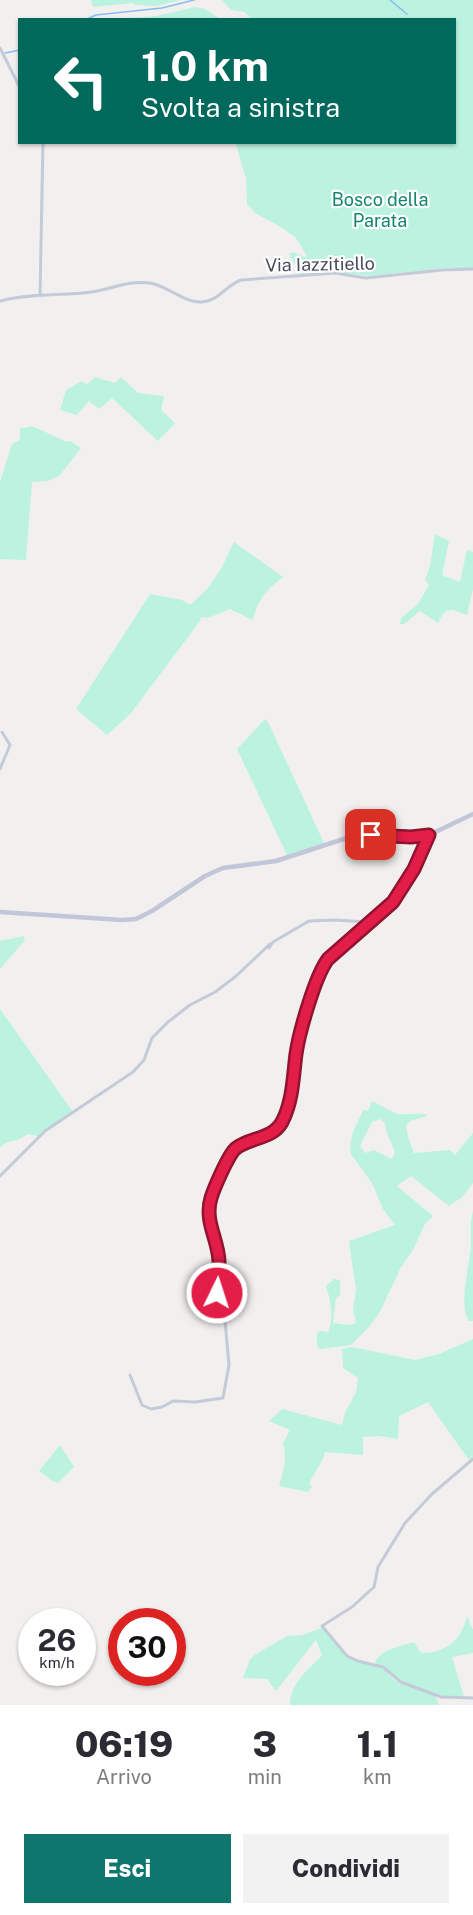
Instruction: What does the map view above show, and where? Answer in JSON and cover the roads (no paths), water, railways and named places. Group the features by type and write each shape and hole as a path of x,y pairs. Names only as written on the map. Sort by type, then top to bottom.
{"main road":[{"path":"0,912 131,920 152,911 205,876 223,868 276,861 356,835 411,837 429,835 473,814"}],"street":[{"path":"0,48 18,84"},
{"path":"40,295 43,144"},
{"name":"Via Iazzitiello","path":"0,301 23,296 88,292 139,282 157,285 203,302 218,297 229,286 241,280 335,273 366,278 473,269"},
{"path":"0,769 10,743 2,732"},
{"path":"130,1375 142,1405 151,1409 162,1407 173,1401 195,1402 223,1398 229,1365 225,1321 217,1296 219,1261 209,1219 211,1196 227,1160 235,1149 269,1134 281,1124 293,1084 301,1028 321,970 328,959 386,909 399,893 429,835"},
{"path":"0,1176 45,1131 133,1072 144,1060 152,1038 168,1022 190,1005 215,992 270,946 309,921 371,922"},
{"path":"473,1459 432,1494 405,1523 378,1567 374,1587 352,1607 322,1626 347,1656 385,1668 404,1684 444,1697 473,1698"}],"waterway":[{"path":"89,18 96,15 162,8 194,0"},
{"path":"390,0 407,14"},
{"path":"5,53 18,50"}],"park label":[{"name":"Bosco della Parata","path":"380,209"}]}
